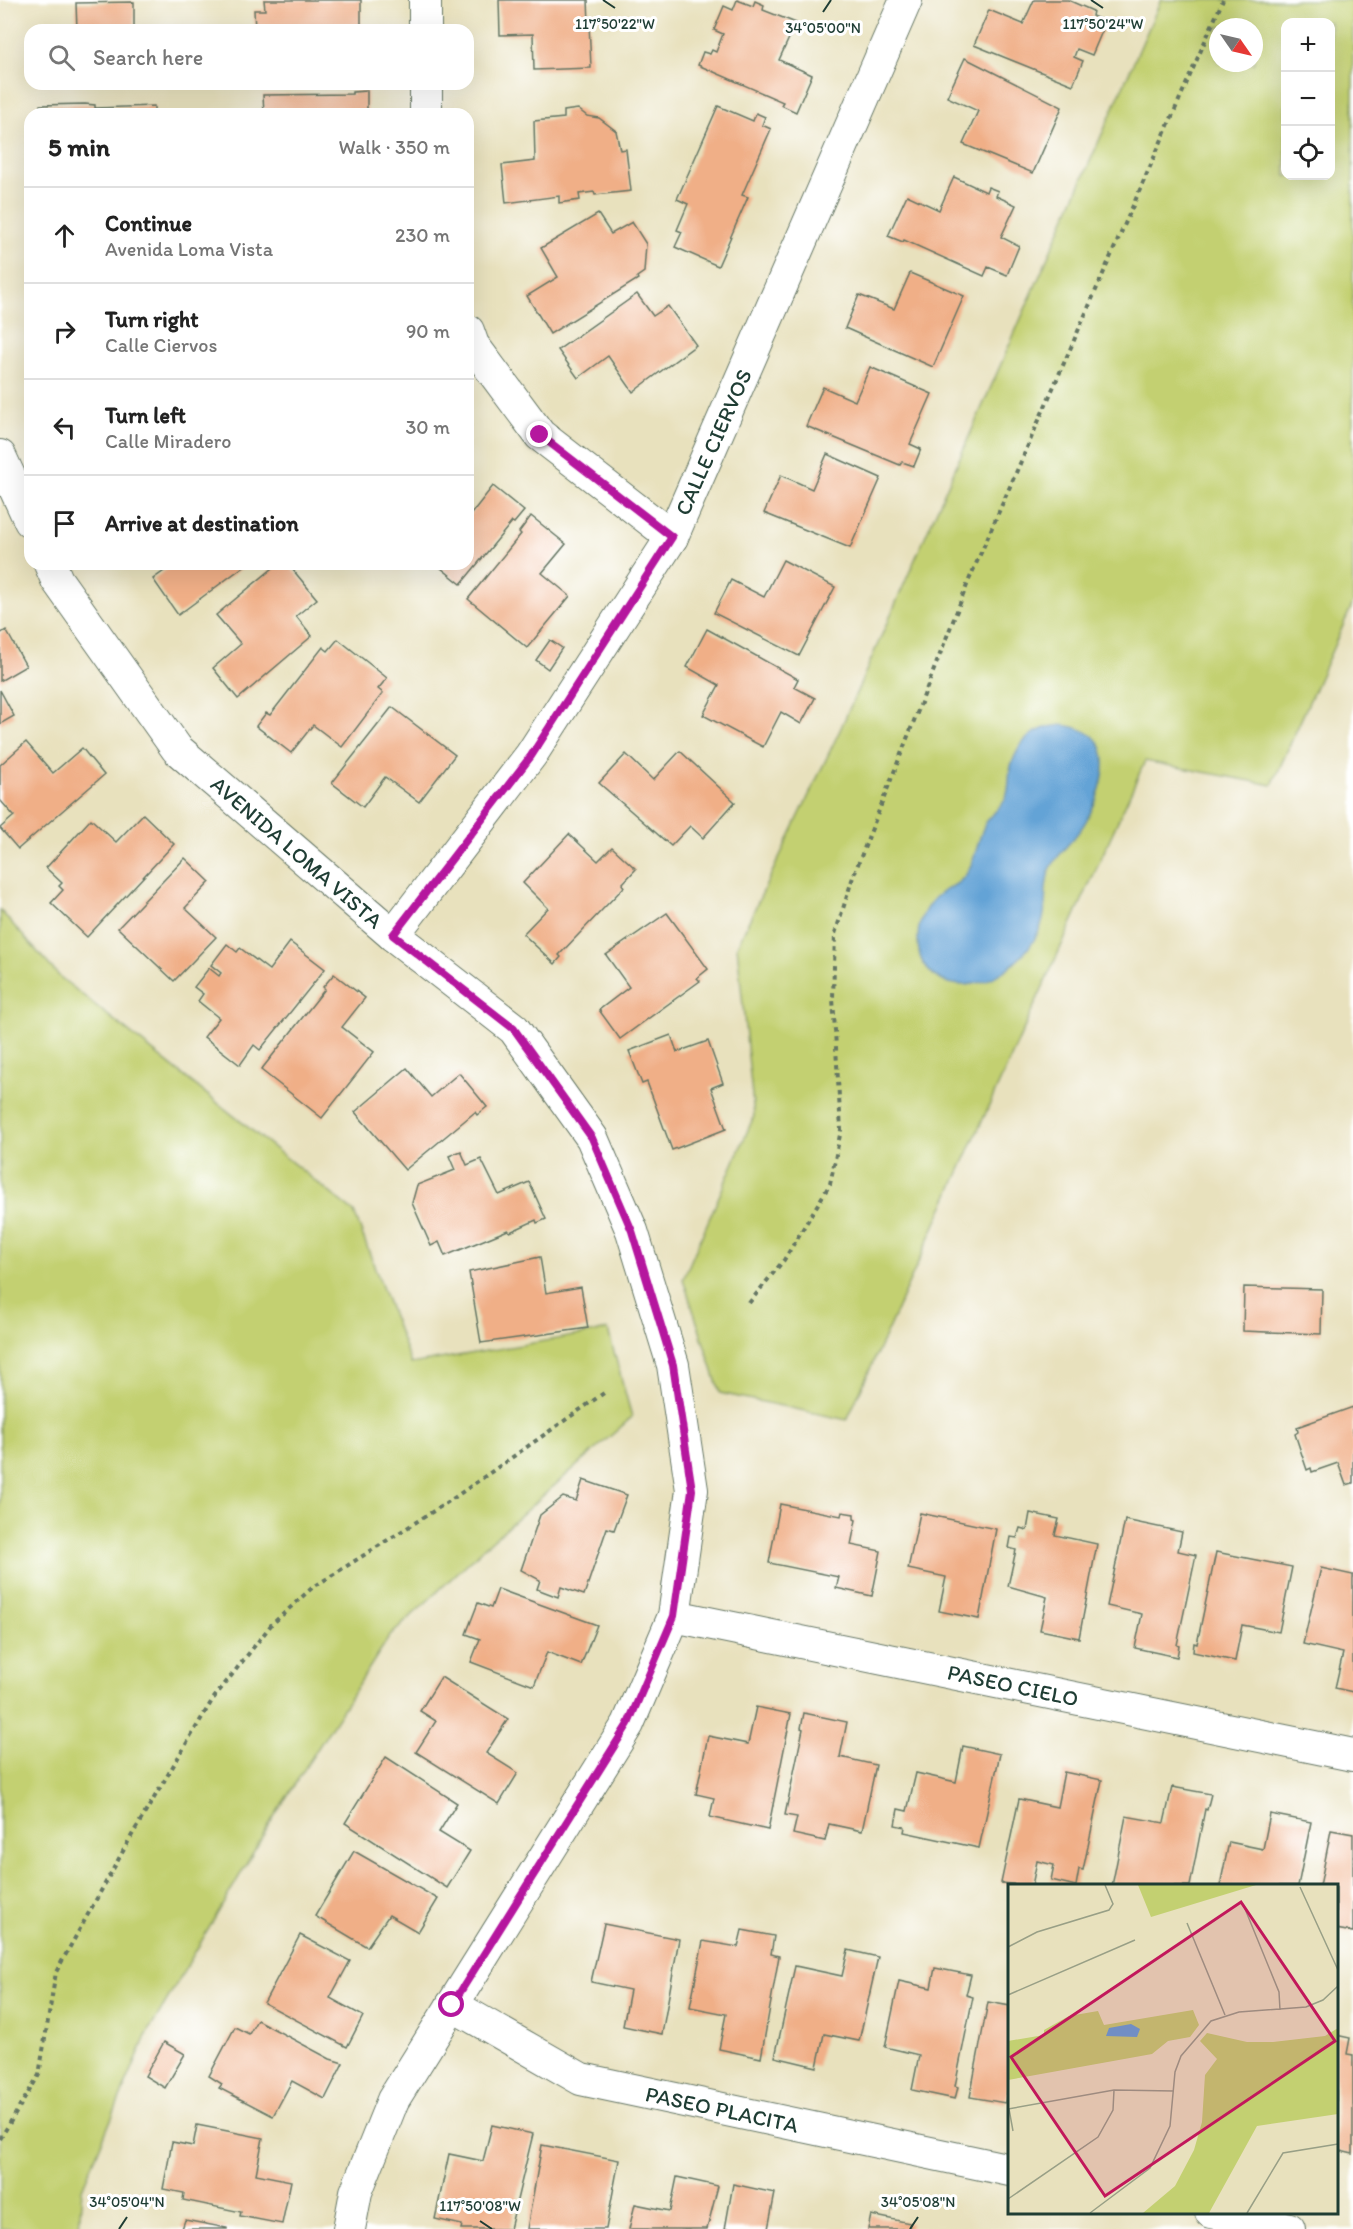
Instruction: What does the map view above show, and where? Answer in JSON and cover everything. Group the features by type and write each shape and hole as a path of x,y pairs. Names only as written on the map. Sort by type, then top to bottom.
{"street":[{"path":"425,0 425,24"},
{"name":"CALLE CIERVOS","path":"393,935 531,756 672,537 906,0"},
{"path":"426,90 426,108"},
{"path":"474,346 540,435 672,537"},
{"path":"0,456 24,508"},
{"name":"AVENIDA LOMA VISTA","path":"53,570 57,580 177,750 393,935 514,1029 592,1138 632,1231 673,1365 692,1490 674,1616 628,1724 393,2100 356,2192 349,2229"},
{"name":"PASEO CIELO","path":"674,1616 1353,1755"},
{"name":"PASEO PLACITA","path":"452,2005 581,2079 1008,2170"},
{"path":"1220,2214 1289,2229"}],"path":[{"path":"749,1303 784,1260 830,1185 841,1130 833,998 835,934 853,877 969,580 1223,0"},
{"path":"0,2139 39,2075 56,1972 132,1835 213,1699 271,1625 312,1588 451,1500 604,1393"}],"green space":[{"path":"1161,0 1353,0 1353,603 1272,785 1145,761 847,1420 720,1393 683,1279 754,1116 737,946 840,730"},
{"path":"0,910 60,977 354,1212 411,1364 608,1330 632,1417 487,1545 389,1637 275,1815 146,2036 82,2189 79,2229 0,2229"}],"water":[{"path":"1063,725 1082,730 1093,736 1100,745 1104,766 1103,778 1091,812 1082,828 1057,858 1049,872 1044,913 1035,939 1016,962 991,978 963,985 944,981 928,969 920,956 918,938 924,912 935,898 958,883 967,873 984,826 1006,797 1011,766 1024,741 1044,728"}],"building":[{"path":"264,0 361,0 361,24 255,24 254,10 265,10"},
{"path":"499,0 588,0 591,68 534,70 533,34 500,35"},
{"path":"737,0 753,6 755,1 764,5 763,10 796,23 779,60 812,75 796,112 781,105 783,102 698,65 703,52 710,54 712,50 716,52 723,34 714,30 724,6 733,10"},
{"path":"1034,0 1068,0 1093,11 1092,16 1106,22 1092,55 1077,49 1074,57 1083,61 1073,85 974,45 989,10 1023,24"},
{"path":"134,2 134,24 77,24 76,3"},
{"path":"965,58 1062,107 1033,173 963,144 978,111 947,97"},
{"path":"367,91 367,108 264,108 263,95 352,94 352,92"},
{"path":"85,104 95,105 95,108 40,108 40,105"},
{"path":"154,106 154,108 95,108"},
{"path":"718,106 753,121 756,113 765,117 762,125 771,129 742,195 748,197 718,266 675,247 682,232 677,230 688,204 677,199"},
{"path":"578,109 587,116 599,118 616,131 620,150 626,149 631,191 595,195 594,192 579,194 580,200 559,203 559,196 506,203 502,165 535,161 534,121 564,118 564,111"},
{"path":"954,177 986,192 988,187 998,191 996,196 1016,205 1001,237 1019,246 1007,275 988,267 984,276 904,240 903,242 888,236 907,195 939,210"},
{"path":"598,214 611,234 632,222 646,244 644,272 637,277 638,279 550,334 527,296 558,277 541,248"},
{"path":"910,273 964,296 933,367 845,328 859,295 894,309"},
{"path":"637,294 653,316 668,306 696,345 633,392 608,356 578,378 558,350"},
{"path":"870,367 932,394 910,444 921,449 914,466 902,462 900,465 806,426 823,387 855,401"},
{"path":"827,454 881,478 850,548 764,513 781,475 812,489"},
{"path":"493,486 524,511 474,568 474,510"},
{"path":"531,516 566,544 542,573 570,596 527,648 468,599 521,534 519,532"},
{"path":"783,560 835,587 799,656 714,613 731,580 764,597"},
{"path":"166,570 239,570 178,615 153,579"},
{"path":"271,570 293,570 317,599 296,616 312,636 238,699 213,668 241,644 216,615"},
{"path":"444,570 473,570 461,584"},
{"path":"707,629 798,679 794,687 815,698 801,724 781,712 763,747 703,715 719,685 687,667"},
{"path":"6,630 26,666 0,681 0,634"},
{"path":"338,639 387,678 378,689 383,693 342,747 313,725 291,753 256,726 266,713 270,715 323,647 328,651"},
{"path":"550,640 562,648 548,669 536,660"},
{"path":"0,690 14,716 0,724"},
{"path":"392,707 455,755 419,802 385,777 363,807 332,783"},
{"path":"26,742 53,773 82,748 104,775 18,849 0,828 14,816 0,800 0,765"},
{"path":"680,751 735,802 703,838 690,826 671,846 599,783 626,754 653,780"},
{"path":"143,814 174,844 87,937 51,903 63,890 59,886 62,883 46,868 91,819 116,842"},
{"path":"569,834 598,861 612,847 636,869 622,884 624,887 559,955 561,957 555,964 523,934 548,908 523,883"},
{"path":"185,858 210,882 185,908 216,937 174,981 118,928"},
{"path":"667,913 708,969 697,978 700,981 620,1039 599,1010 629,987 606,955"},
{"path":"290,942 325,969 260,1050 254,1045 240,1065 204,1037 219,1018 198,1001 203,994 194,987 209,968 219,976 221,973 211,965 227,944 237,952 240,948 269,970"},
{"path":"334,974 365,998 342,1027 374,1052 322,1118 261,1070 325,989 323,987"},
{"path":"671,1035 677,1052 708,1041 723,1083 711,1088 726,1129 672,1150 647,1082 642,1084 629,1051"},
{"path":"407,1068 431,1097 459,1073 487,1107 477,1115 475,1112 405,1170 355,1112"},
{"path":"461,1151 467,1165 481,1159 499,1195 529,1182 546,1219 537,1223 536,1220 510,1232 508,1230 445,1256 439,1242 431,1246 412,1203 417,1185 455,1170 449,1156"},
{"path":"540,1257 546,1293 581,1287 588,1328 481,1343 469,1272"},
{"path":"1244,1287 1322,1289 1321,1334 1243,1331"},
{"path":"1353,1407 1353,1483 1346,1485 1338,1463 1312,1472 1311,1468 1307,1470 1295,1434 1298,1432 1297,1427"},
{"path":"583,1480 627,1495 614,1530 607,1528 584,1595 561,1587 558,1597 537,1589 540,1580 521,1570 540,1515 563,1497 576,1501"},
{"path":"780,1504 841,1516 842,1512 854,1514 856,1520 851,1545 881,1551 872,1596 836,1588 839,1577 769,1563"},
{"path":"920,1513 996,1529 979,1619 939,1611 946,1577 908,1569"},
{"path":"1030,1513 1059,1519 1055,1535 1097,1544 1079,1638 1040,1630 1047,1597 1008,1586 1016,1550 1009,1548 1011,1537 1017,1538 1020,1528 1027,1530"},
{"path":"1125,1520 1182,1532 1178,1551 1196,1555 1177,1645 1179,1646 1177,1657 1135,1648 1142,1614 1107,1606"},
{"path":"1216,1552 1292,1567 1279,1632 1242,1625 1235,1661 1193,1652 1194,1643 1197,1644"},
{"path":"1321,1568 1353,1575 1353,1692 1335,1688 1343,1653 1303,1644"},
{"path":"498,1589 597,1625 581,1665 547,1652 534,1686 471,1662 480,1639 466,1634 478,1603 491,1608"},
{"path":"441,1677 508,1719 486,1753 518,1773 499,1804 416,1752 436,1721 420,1711"},
{"path":"756,1707 791,1714 768,1830 710,1817 714,1798 696,1794 708,1736 748,1744"},
{"path":"804,1713 847,1722 840,1757 876,1765 862,1831 829,1824 825,1841 793,1834 797,1817 785,1815 803,1729 801,1728"},
{"path":"963,1746 1000,1754 979,1848 904,1832 905,1827 895,1825 898,1809 907,1811 916,1773 956,1782"},
{"path":"386,1757 457,1803 439,1832 470,1851 447,1888 345,1823"},
{"path":"1064,1772 1102,1780 1083,1870 1079,1869 1076,1884 1051,1880 1054,1865 1037,1861 1032,1884 1001,1883 1019,1799 1057,1807"},
{"path":"1172,1787 1211,1794 1207,1810 1205,1809 1190,1884 1112,1884 1126,1816 1164,1823"},
{"path":"1270,1814 1311,1822 1298,1884 1220,1884 1229,1842 1263,1849"},
{"path":"1331,1830 1353,1834 1353,1932 1338,1929 1338,1884 1320,1884"},
{"path":"354,1851 438,1899 418,1932 389,1915 367,1947 315,1916"},
{"path":"604,1924 679,1939 662,2034 623,2026 630,1990 591,1982"},
{"path":"742,1930 774,1936 771,1954 779,1956 761,2058 719,2049 726,2014 690,2007 703,1941 738,1947"},
{"path":"300,1935 350,1961 330,1998 363,2016 347,2047 264,2003"},
{"path":"848,1950 878,1957 859,2041 824,2034 817,2067 775,2057 795,1966 842,1976"},
{"path":"935,1968 971,1975 966,1995 973,1997 955,2086 958,2087 955,2099 912,2090 919,2055 885,2047 899,1981 931,1988"},
{"path":"988,2002 1008,2006 1008,2090 1005,2103 970,2097"},
{"path":"257,2020 330,2059 343,2063 325,2099 292,2081 273,2116 219,2088 222,2084 209,2076 235,2027 249,2034"},
{"path":"1338,2035 1350,2038 1347,2054 1353,2055 1353,2154 1338,2150"},
{"path":"164,2042 185,2054 165,2088 145,2076"},
{"path":"197,2125 263,2138 256,2174 291,2181 282,2224 240,2216 241,2212 183,2200 184,2193 163,2189 172,2142 193,2146"},
{"path":"492,2125 533,2134 510,2229 461,2229 462,2225 435,2219 449,2154 483,2161"},
{"path":"542,2145 619,2160 606,2229 527,2229"},
{"path":"677,2177 718,2186 707,2229 629,2229 635,2204 670,2211"},
{"path":"733,2184 775,2193 768,2229 725,2229"},
{"path":"871,2215 910,2223 909,2229 868,2229"},
{"path":"185,2220 227,2228 227,2229 182,2229"}],"route":[{"path":"452,2005 628,1724 674,1616 692,1490 673,1365 632,1231 592,1138 514,1029 393,935 531,756 672,537 540,435"}]}
